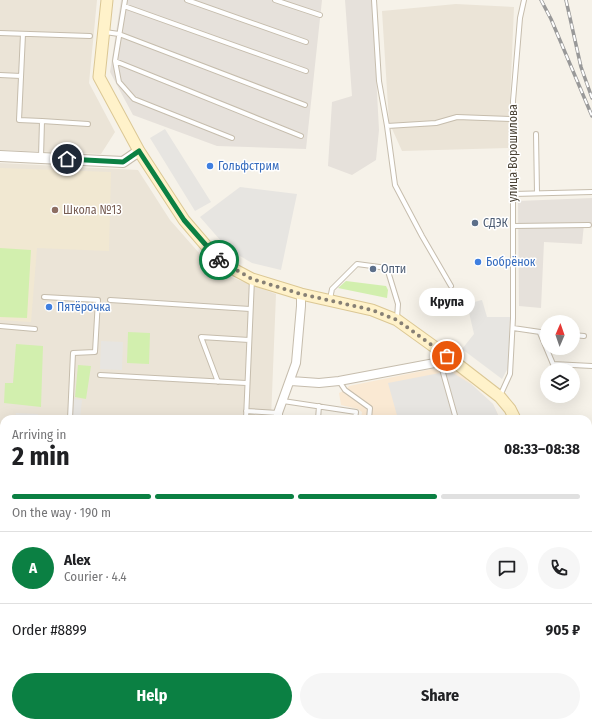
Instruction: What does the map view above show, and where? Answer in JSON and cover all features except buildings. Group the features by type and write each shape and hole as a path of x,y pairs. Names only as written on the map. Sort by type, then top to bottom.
{"main road":[{"path":"107,0 99,77 139,151 184,220 220,262 252,279 301,294 372,310 397,320 444,359 500,397 513,415"}],"street":[{"path":"0,156 123,162 139,151"},
{"path":"278,415 296,363 301,294"},
{"path":"291,381 319,384 444,359"}],"lane":[{"path":"125,0 115,61 119,82 134,99 232,138"},
{"path":"186,0 306,42"},
{"path":"275,0 320,15"},
{"path":"374,0 378,81 396,185 422,236 451,286"},
{"name":"улица Ворошилова","path":"500,397 510,374 513,328 512,101 520,18 524,0"},
{"path":"124,6 306,71"},
{"path":"104,32 119,34 305,105"},
{"path":"0,33 90,36"},
{"path":"23,34 19,120 88,124"},
{"path":"115,61 301,136"},
{"path":"0,75 21,76"},
{"path":"387,126 436,123 457,117 513,119"},
{"path":"41,158 42,121"},
{"path":"536,134 537,193"},
{"path":"513,194 592,192"},
{"path":"513,226 589,225"},
{"path":"330,301 332,289 357,264 387,268 398,304 397,320"},
{"path":"252,279 246,383 246,412 270,415"},
{"path":"44,297 98,300 95,352 73,353 70,415"},
{"path":"110,300 250,309"},
{"path":"0,326 35,329"},
{"path":"513,328 540,333"},
{"path":"580,336 584,336"},
{"path":"218,382 200,337 249,340"},
{"path":"549,355 553,364 592,366"},
{"path":"444,359 455,415"},
{"path":"100,375 246,383"},
{"path":"339,381 345,390 370,408 369,415"},
{"path":"283,401 356,412 356,415"},
{"path":"318,406 318,415"}],"shaded area":[{"path":"0,0 97,0 89,83 115,132 101,154 0,150"},
{"path":"121,0 322,0 306,149 217,146 133,115 110,72"},
{"path":"345,0 372,0 379,130 376,160 352,175 328,166 332,102 352,96"},
{"path":"456,4 514,7 508,148 402,151 389,122 382,11"},
{"path":"165,129 211,202 195,211 150,138"},
{"path":"0,163 138,170 170,220 215,271 276,294 271,415 0,415"},
{"name":"Школа №13","path":"0,168 111,172 109,251 37,248 31,322 0,320"},
{"path":"240,187 297,194 281,270 252,263 228,249 200,217"},
{"path":"592,198 592,223 584,224 582,244 544,242 541,308 519,306 518,201"},
{"path":"482,300 487,317 510,317 508,368 502,379 462,349 474,334 467,304"},
{"path":"101,341 123,342 122,370 100,369"},
{"path":"432,369 455,369 493,404 498,415 362,415 362,412 358,409 341,405 339,393 349,386"},
{"path":"450,371 471,384 493,404 498,415 397,415 388,383"},
{"path":"74,399 82,400 80,415 72,415"},
{"path":"16,413 38,414 38,415 16,415"}],"green space":[{"path":"0,248 31,250 27,318 0,317"},
{"path":"346,281 386,286 388,290 387,298 338,288"},
{"path":"128,332 150,333 149,364 127,363"},
{"path":"16,344 43,346 41,407 4,403 5,383 13,383"},
{"path":"78,365 91,366 86,399 75,397"}],"railway":[{"path":"541,0 551,19 592,116"},
{"path":"566,0 581,67 592,98"}],"way so far":[{"path":"219,260 220,262 252,279 301,294 372,310 388,316 397,320 447,356"}],"place":[{"name":"Гольфстрим","path":"210,166"},
{"name":"Школа №13","path":"55,210"},
{"name":"СДЭК","path":"475,223"},
{"name":"Бобрёнок","path":"478,262"},
{"name":"Опти","path":"373,269"},
{"name":"Пятёрочка","path":"49,307"},
{"name":"Крупа","path":"447,356"}],"route":[{"path":"67,159 123,162 139,151 184,220 219,260"}]}
